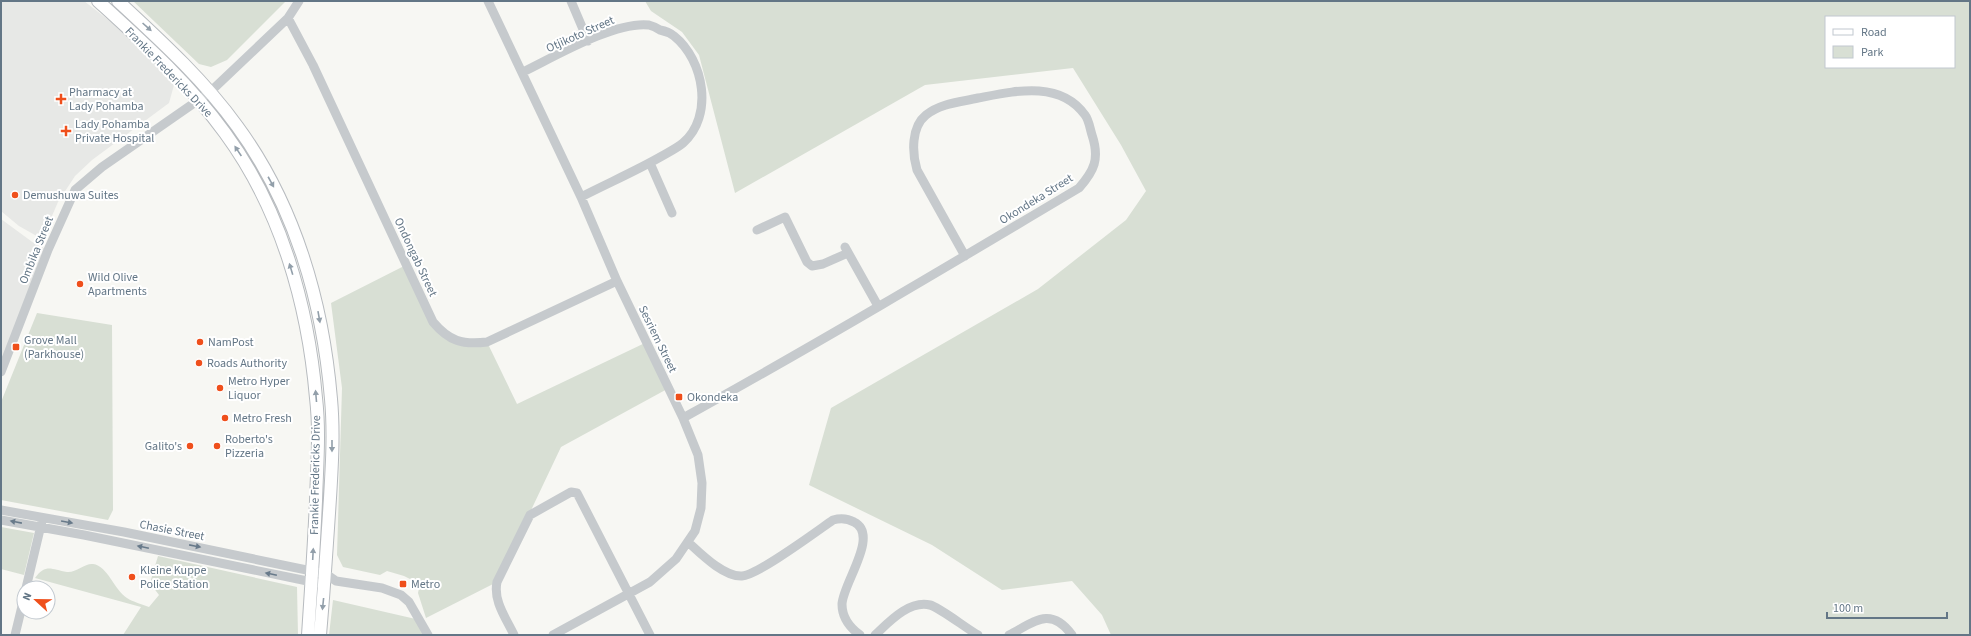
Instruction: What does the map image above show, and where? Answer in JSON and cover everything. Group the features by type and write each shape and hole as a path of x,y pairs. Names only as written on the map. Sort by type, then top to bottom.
{"main road":[{"name":"Frankie Fredericks Drive","path":"98,1 148,46 200,100 243,158 264,198 291,269 304,317 316,399 318,449 308,635"},
{"name":"Frankie Fredericks Drive","path":"118,1 162,42 210,92 238,126 278,193 292,226 317,304 331,400 332,448 329,579 320,635"}],"street":[{"name":"Ombika Street","path":"1,372 48,250 75,190 102,167 210,92 288,18 298,1"},
{"name":"Sesriem Street","path":"488,1 581,197 617,281 683,418 698,455 702,482 701,508 695,531 689,543 662,573 629,593 552,635"},
{"path":"571,1 588,41"},
{"name":"Ondongab Street","path":"288,18 313,65 433,322 442,333 451,339 464,343 487,342 617,281"},
{"name":"Otjikoto Street","path":"523,72 588,41 627,26 650,25 673,35 683,44 692,57 700,79 703,96 700,116 692,133 683,144 650,163 581,197"},
{"name":"Okondeka Street","path":"683,418 759,376 965,256 1079,188 1092,172 1095,155 1094,139 1086,116 1073,101 1051,92 1028,89 943,106 926,116 918,128 914,143 914,158 917,170 965,256"},
{"path":"650,163 672,213"},
{"path":"757,230 794,213"},
{"path":"785,217 807,262 812,266 823,264 846,250 878,306"},
{"path":"514,635 497,600 495,592 497,582 530,515 571,492 577,493 650,635"},
{"name":"Chasie Street","path":"1,510 191,546 312,577"},
{"path":"28,580 43,518"},
{"path":"689,543 710,562 733,574 742,576 758,571 833,520 840,518 849,519 857,523 862,530 864,537 862,548 844,591 842,604 843,614 849,627 860,635"},
{"name":"Chasie Street","path":"1,520 312,577 382,588 401,594 416,612 428,635"},
{"path":"875,635 904,611 917,604 931,605 978,635"},
{"path":"1009,635 1039,618 1052,619 1063,624 1072,635"},
{"path":"15,635 19,620"}],"shaded area":[{"name":"Lady Pohamba Private Hospital","path":"1,1 84,1 133,39 174,85 169,103 92,160 75,176 58,202 42,239 19,226 1,211"},
{"path":"1,219 35,244 48,250 1,372"}],"green space":[{"path":"133,1 286,1 227,60 211,67 199,64"},
{"path":"645,1 1970,1 1970,635 1111,635 1102,615 1072,581 1002,590 932,545 809,485 831,408 1038,289 1126,220 1146,191 1121,145 1073,68 925,85 735,193 699,55 682,32 651,11"},
{"path":"406,265 433,322 451,339 487,342 517,404 647,342 669,388 561,447 497,582 426,618 418,593 420,584 404,576 387,571 380,575 343,567 337,555 342,388 331,303"},
{"path":"37,313 112,325 113,510 108,520 1,500 1,402"},
{"path":"1,527 34,533 24,575 1,569"},
{"path":"158,556 297,587 298,635 123,635 141,607 56,584 56,580 42,580 35,578 39,573 46,569 70,572 93,564 103,569 118,590 127,598 149,607 159,595 150,583"},
{"path":"333,600 420,620 428,635 329,635"}],"place":[{"name":"Pharmacy at Lady Pohamba","path":"61,99"},
{"name":"Lady Pohamba Private Hospital","path":"66,131"},
{"name":"Demushuwa Suites","path":"15,195"},
{"name":"Wild Olive Apartments","path":"80,284"},
{"name":"NamPost","path":"200,342"},
{"name":"Grove Mall (Parkhouse)","path":"16,347"},
{"name":"Roads Authority","path":"199,363"},
{"name":"Metro Hyper Liquor","path":"220,388"},
{"name":"Okondeka","path":"679,397"},
{"name":"Metro Fresh","path":"225,418"},
{"name":"Galito's","path":"190,446"},
{"name":"Roberto's Pizzeria","path":"217,446"},
{"name":"Kleine Kuppe Police Station","path":"132,577"},
{"name":"Metro","path":"403,584"}]}
